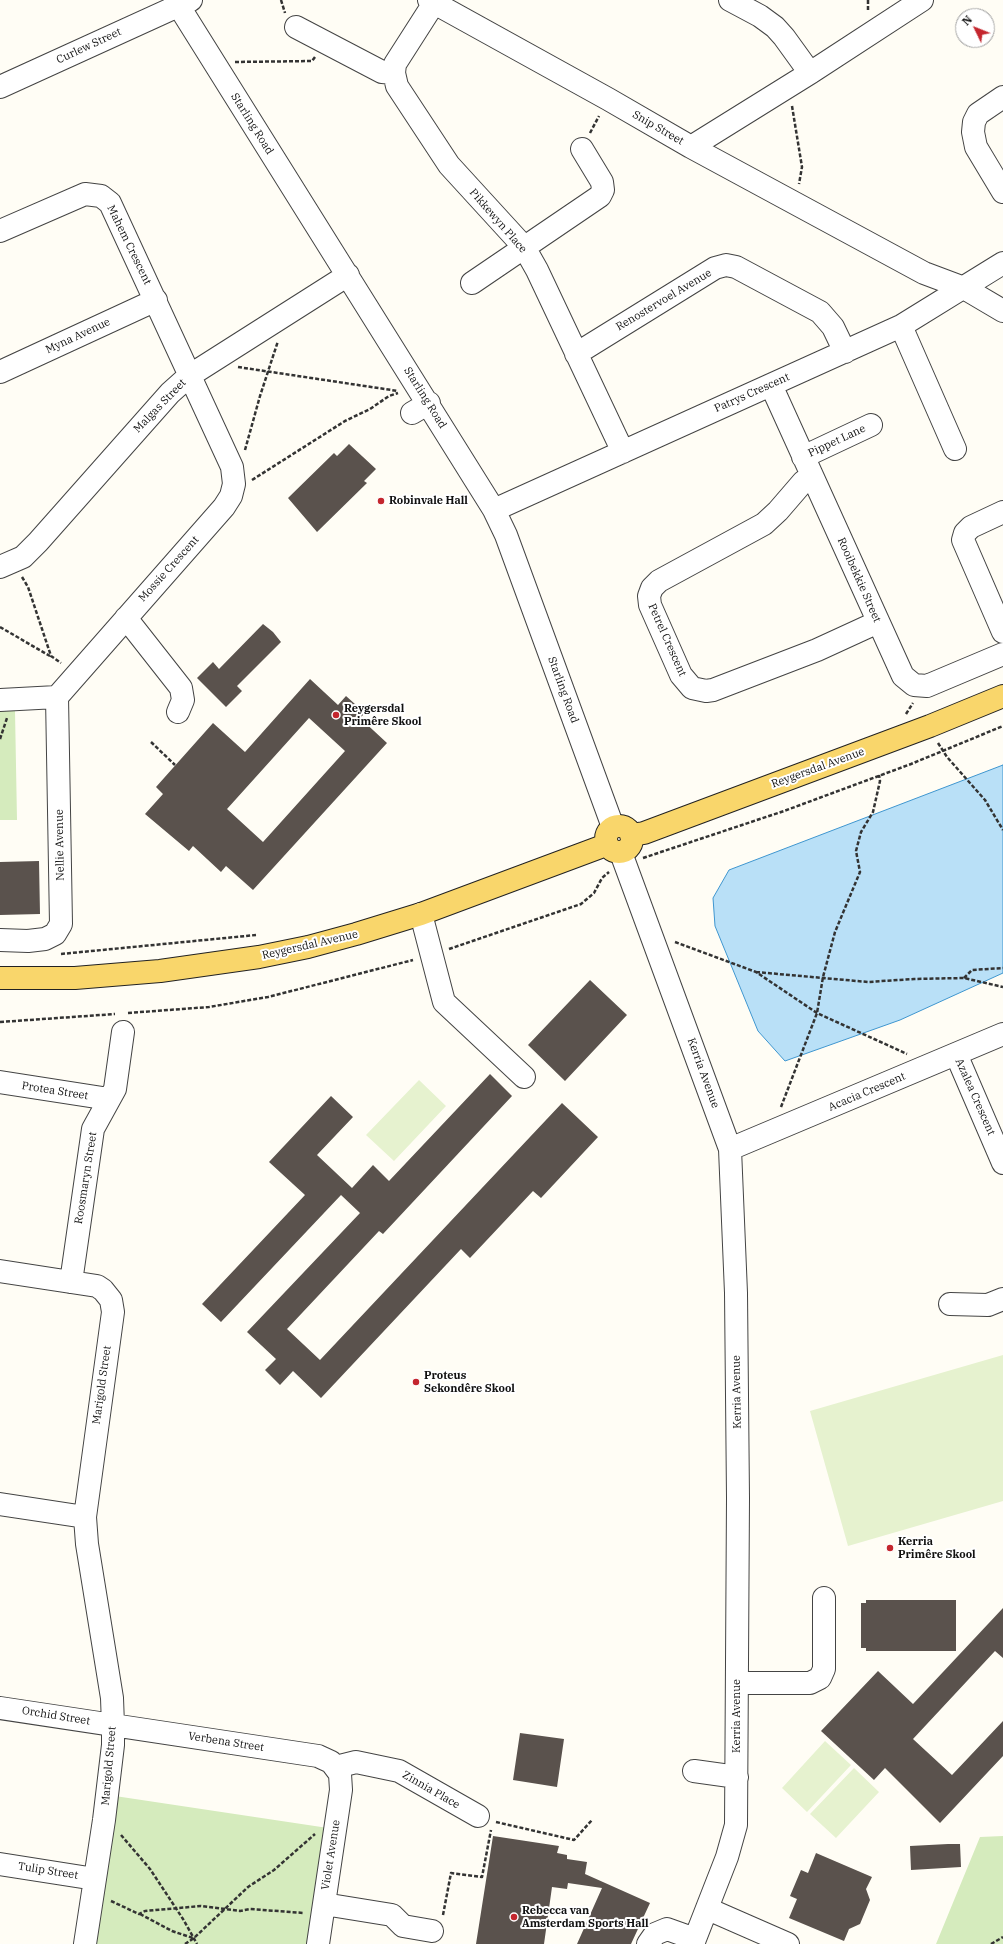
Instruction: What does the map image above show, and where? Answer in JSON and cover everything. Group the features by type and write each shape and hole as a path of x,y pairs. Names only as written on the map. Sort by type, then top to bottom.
{"main road":[{"name":"Reygersdal Avenue","path":"0,978 75,978 210,965 308,947 356,934 421,914 620,845 644,833 930,726 1003,696"}],"street":[{"path":"730,0 760,16 775,27 810,73"},
{"name":"Snip Street","path":"431,1 608,99 691,147 810,73 922,0"},
{"path":"296,27 382,72 394,73 395,64 431,1"},
{"name":"Starling Road","path":"181,2 216,67 348,274 420,408 494,510 506,535 620,845"},
{"name":"Curlew Street","path":"0,87 181,2"},
{"name":"Pikkewyn Place","path":"394,73 397,86 449,166 524,247 537,270 623,452"},
{"path":"1003,97 978,114 974,122 973,132 976,147 1003,192"},
{"path":"691,147 924,273 964,288 1003,311"},
{"path":"472,283 602,193 602,182 582,149"},
{"name":"Mahem Crescent","path":"0,231 81,195 90,193 101,196 110,203 113,208 156,300 189,376"},
{"name":"Patrys Crescent","path":"494,510 900,326 1003,263"},
{"name":"Renostervoel Avenue","path":"576,354 715,268 726,266 736,267 820,312 833,327 844,352"},
{"name":"Malgas Street","path":"8,564 38,542 170,393 189,376 348,274"},
{"name":"Myna Avenue","path":"0,372 156,300"},
{"path":"900,326 955,449"},
{"path":"189,376 233,476"},
{"name":"Rooibekkie Street","path":"771,385 903,676 908,682 921,686"},
{"name":"Pippet Lane","path":"808,466 871,425"},
{"name":"Petrel Crescent","path":"808,466 803,482 778,511 764,524 659,581 652,588 649,596 650,606 684,680 692,688 706,691 817,650 878,622"},
{"name":"Mossie Crescent","path":"57,697 224,507 232,496 233,476"},
{"path":"1003,512 971,527 965,533 963,544 1003,632"},
{"path":"126,618 181,688 183,700 178,712"},
{"path":"921,686 933,684 1003,654"},
{"path":"0,700 57,697"},
{"name":"Nellie Avenue","path":"0,940 28,941 45,939 55,934 61,924 57,697"},
{"name":"Kerria Avenue","path":"620,845 730,1149 736,1293 738,1683 736,1825 727,1857 694,1942"},
{"path":"421,914 444,1002 524,1077"},
{"name":"Roosmaryn Street","path":"71,1282 93,1129 115,1089 122,1019"},
{"name":"Acacia Crescent","path":"730,1149 1003,1034"},
{"name":"Azalea Crescent","path":"956,1054 1003,1163"},
{"name":"Protea Street","path":"0,1082 109,1099"},
{"name":"Marigold Street","path":"0,1271 97,1286 108,1295 112,1306 85,1517 87,1544 110,1683 112,1745 104,1820 85,1944"},
{"path":"950,1304 988,1305 1003,1299"},
{"path":"0,1504 85,1517"},
{"path":"738,1683 810,1683 820,1678 824,1670 824,1598"},
{"name":"Orchid Street","path":"0,1708 112,1725"},
{"name":"Verbena Street","path":"112,1725 318,1756 325,1758 336,1767"},
{"name":"Zinnia Place","path":"336,1767 356,1762 399,1772 485,1819"},
{"name":"Violet Avenue","path":"318,1944 342,1782 336,1767"},
{"path":"694,1771 737,1777"},
{"name":"Tulip Street","path":"0,1864 94,1886"},
{"path":"708,1909 788,1944"},
{"path":"323,1910 392,1915 403,1926 432,1931"},
{"path":"648,1944 655,1934 667,1929 694,1942"}],"path":[{"path":"216,67 227,62 312,61 326,43"},
{"path":"788,87 794,111 802,167 795,202"},
{"path":"582,149 608,99"},
{"path":"221,356 230,366 268,372 405,392 389,396 370,409 345,421 246,484 233,476 245,452 268,372 276,350 280,332 274,321"},
{"path":"8,564 19,571 28,588 51,656"},
{"path":"0,627 51,656 77,673"},
{"path":"898,738 898,724 917,698 921,686"},
{"path":"930,726 942,751 985,800 1003,830"},
{"path":"0,1022 122,1019 209,1007 268,997 432,955 581,904 594,893 607,872 620,845 777,813 879,776 1003,726"},
{"path":"151,742 175,765"},
{"path":"785,1127 781,1107 817,1013 822,977 835,932 860,872 856,851 862,832 873,812 880,781 879,776"},
{"path":"56,954 256,935"},
{"path":"658,951 674,942 756,972 817,1013 916,1058 928,1066"},
{"path":"964,978 972,970 1003,968"},
{"path":"756,972 868,982 964,978 1003,987"},
{"path":"432,1931 440,1932 451,1872 482,1877 485,1819 574,1840 592,1820"},
{"path":"104,1820 112,1821 128,1845 150,1869 197,1944"},
{"path":"185,1944 194,1938 248,1887 274,1870 321,1829 335,1830"},
{"path":"94,1886 100,1893 172,1931 194,1938"},
{"path":"140,1914 145,1911 201,1906 240,1911 250,1909 323,1910"},
{"path":"991,1944 1003,1937"}],"green space":[{"path":"0,711 15,711 17,820 0,820"},
{"path":"419,1080 446,1106 394,1161 366,1135"},
{"path":"1003,1355 1003,1501 848,1546 810,1411"},
{"path":"825,1741 851,1765 807,1812 782,1788"},
{"path":"854,1768 879,1792 836,1838 810,1814"},
{"path":"115,1796 328,1828 310,1944 93,1944"},
{"path":"1003,1836 1003,1944 936,1944 980,1837"}],"water":[{"path":"1003,765 1003,973 900,1020 785,1061 758,1031 715,926 713,898 729,870"}],"building":[{"path":"349,444 376,469 364,481 367,483 317,532 288,498 334,453 337,456"},
{"path":"263,624 273,632 281,642 237,686 242,691 226,707 197,678 213,662 219,669"},
{"path":"310,679 338,705 346,696 365,713 360,718 387,743 253,890 226,866 221,872 193,846 189,851 145,814 163,794 156,787 213,723 245,752","holes":["309,718 345,751 263,842 227,809"]},
{"path":"39,861 40,914 0,915 0,862"},
{"path":"590,980 627,1015 565,1081 528,1045"},
{"path":"490,1074 512,1096 383,1234 379,1231 287,1329 320,1360 562,1103 598,1137 541,1198 533,1191 470,1258 461,1249 321,1398 293,1371 280,1385 265,1370 276,1359 247,1332 360,1213 341,1195 221,1322 202,1304 305,1195 269,1162 331,1096 353,1117 317,1155 352,1188 373,1165 389,1181"},
{"path":"866,1600 956,1600 956,1651 866,1651 866,1648 861,1648 861,1603 866,1603"},
{"path":"1003,1608 1003,1658 995,1651 913,1739 952,1775 1003,1721 1003,1756 940,1823 885,1768 874,1780 821,1731 878,1671 913,1704"},
{"path":"520,1733 564,1739 557,1787 513,1780"},
{"name":"Rebecca van Amsterdam Sports Hall","path":"493,1836 559,1846 557,1853 567,1855 567,1859 587,1862 585,1874 650,1903 631,1944 577,1944 602,1888 568,1883 567,1889 552,1887 544,1944 476,1944"},
{"path":"960,1844 961,1867 911,1870 910,1846"},
{"path":"816,1853 872,1877 866,1889 870,1900 860,1924 849,1929 844,1941 789,1918 797,1899 790,1896 801,1870 808,1873"}],"place":[{"name":"Robinvale Hall","path":"381,501"},
{"name":"Reygersdal Primêre Skool","path":"336,715"},
{"name":"Proteus Sekondêre Skool","path":"416,1382"},
{"name":"Kerria Primêre Skool","path":"890,1548"},
{"name":"Rebecca van Amsterdam Sports Hall","path":"514,1917"}]}
